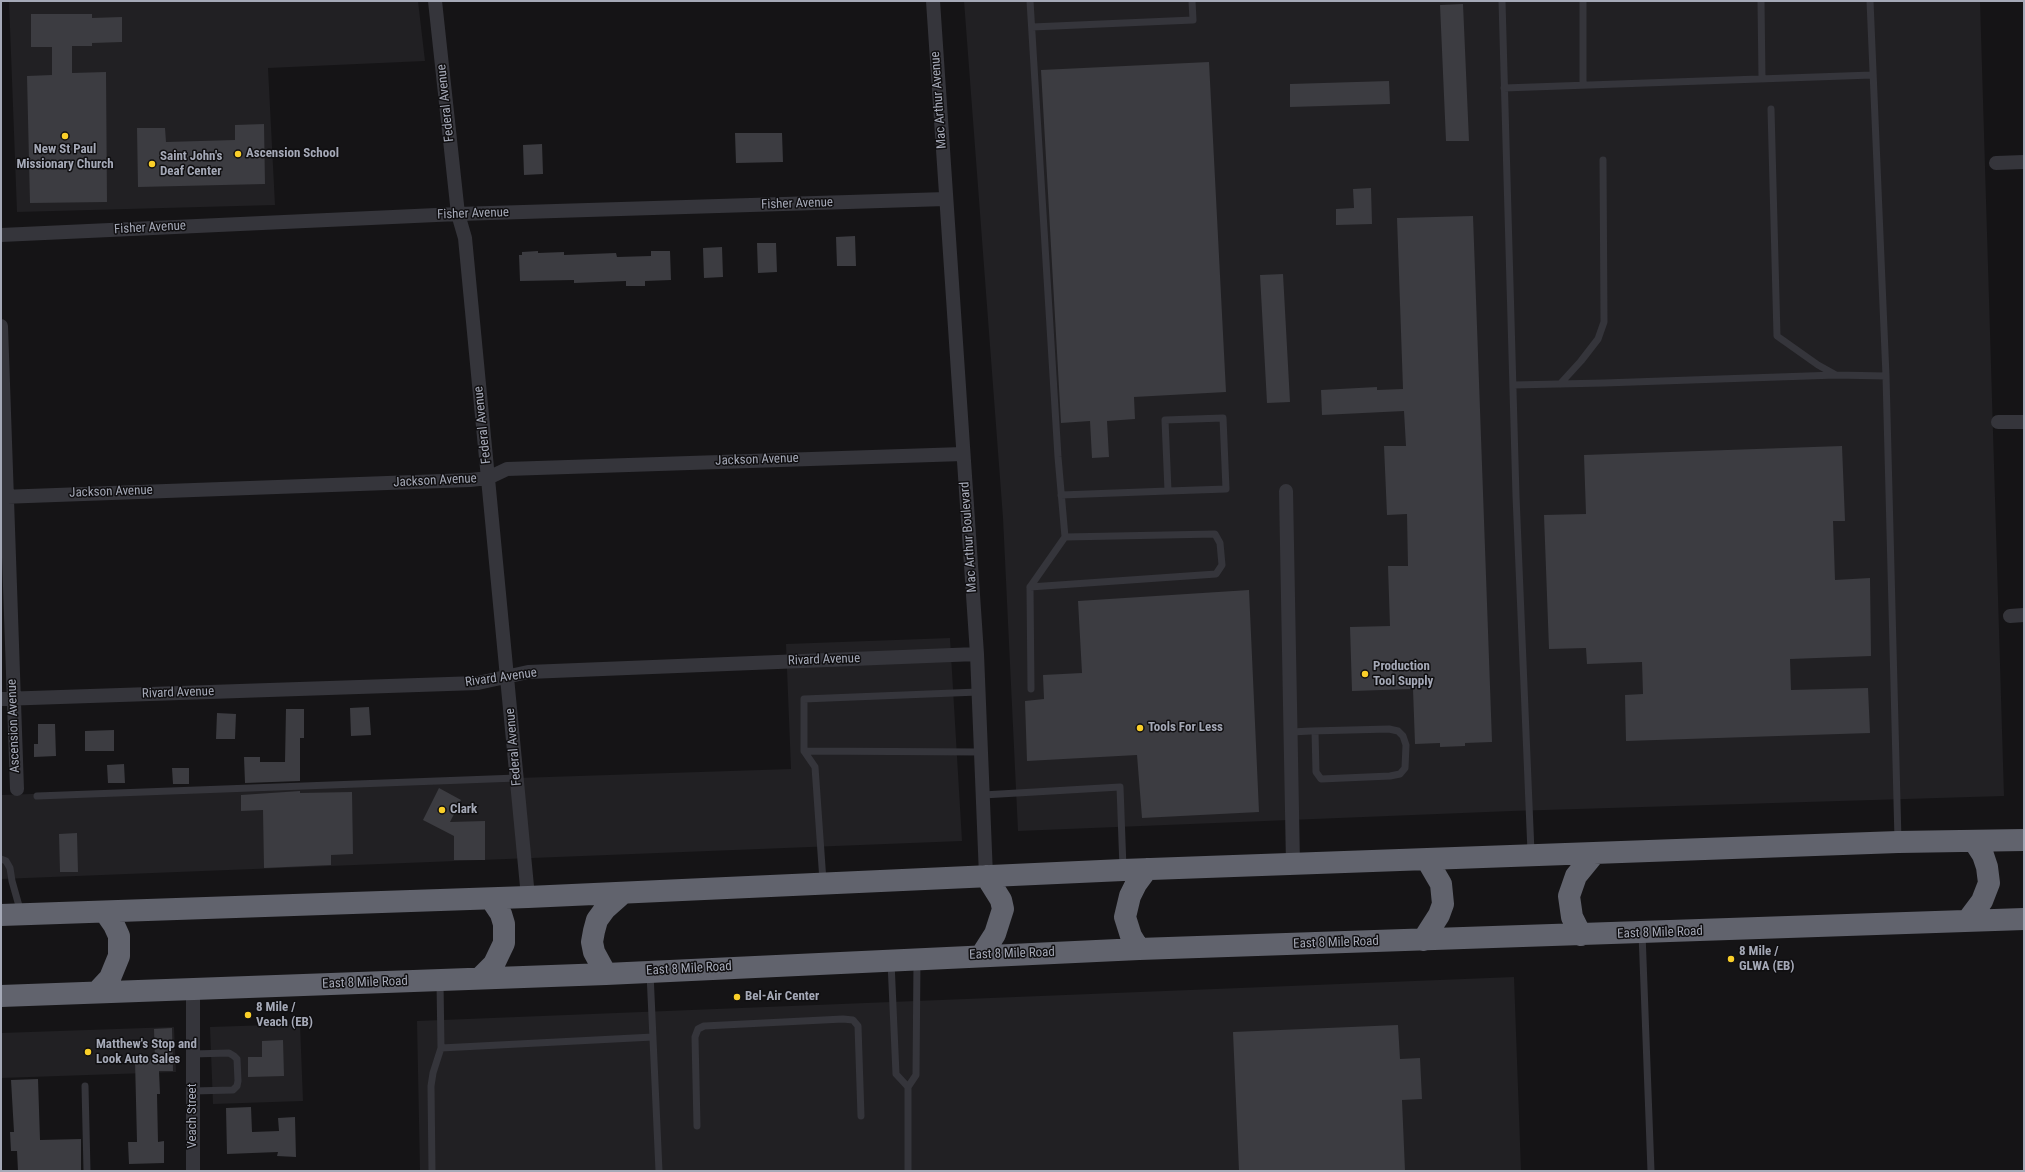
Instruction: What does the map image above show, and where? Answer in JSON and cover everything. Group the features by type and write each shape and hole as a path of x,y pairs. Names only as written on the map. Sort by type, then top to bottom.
{"highway":[{"path":"11,915 491,899 1147,869 1898,842 2024,840"},
{"path":"1967,921 1982,901 1989,883 1988,867 1983,855 1974,841"},
{"path":"1581,935 1572,917 1569,896 1570,886 1594,854"},
{"path":"1423,940 1439,915 1443,904 1441,884 1427,860"},
{"path":"1139,949 1131,936 1125,917 1130,896 1136,884 1147,869"},
{"path":"980,956 995,934 1003,909 1002,900 986,876"},
{"path":"606,974 594,952 592,942 594,931 597,920 605,909 623,893"},
{"path":"480,978 494,964 500,954 505,938 504,924 501,914 491,899"},
{"path":"97,992 110,978 119,956 118,936 114,925 105,912"},
{"name":"East 8 Mile Road","path":"1,996 606,974 1139,949 2024,919"}],"street":[{"name":"Federal Avenue","path":"435,1 458,214 465,238 528,897"},
{"name":"Mac Arthur Avenue","path":"933,1 946,199"},
{"path":"1996,163 2024,162"},
{"name":"Fisher Avenue","path":"1,235 458,214 946,199"},
{"name":"Mac Arthur Boulevard","path":"946,199 977,654 986,876"},
{"name":"Ascension Avenue","path":"1,326 7,699 17,789"},
{"path":"1998,422 2024,422"},
{"name":"Jackson Avenue","path":"3,497 470,480 488,478 507,469 963,454"},
{"path":"1286,492 1293,864"},
{"path":"2010,616 2024,616"},
{"name":"Rivard Avenue","path":"7,699 478,683 508,678 528,672 977,654"},
{"name":"Veach Street","path":"193,989 193,1171"}],"lane":[{"path":"1030,1 1061,495 1065,537 1030,586 1031,689"},
{"path":"1032,27 1193,20 1192,1"},
{"path":"1502,1 1513,385 1531,856"},
{"path":"1583,1 1583,85"},
{"path":"1761,1 1762,79"},
{"path":"1870,1 1886,376 1898,842"},
{"path":"1504,88 1872,75"},
{"path":"1771,109 1777,336 1836,375"},
{"path":"1560,384 1582,361 1598,339 1604,322 1603,160"},
{"path":"1513,385 1836,375 1886,376"},
{"path":"1061,495 1226,489 1223,418 1165,420 1168,491"},
{"path":"1030,586 1216,574 1222,565 1220,543 1215,534 1065,537"},
{"path":"823,883 816,767 804,751 804,700 978,692"},
{"path":"1291,732 1315,731 1398,730 1403,736 1406,744 1405,768 1400,774 1390,776 1321,779 1316,772 1315,731"},
{"path":"804,751 980,752"},
{"path":"36,796 517,778"},
{"path":"983,795 1120,787 1123,870"},
{"path":"1,859 6,861 10,868 12,881 11,915"},
{"path":"1642,933 1651,1171"},
{"path":"908,1171 908,1087 916,1075 917,959"},
{"path":"891,960 896,1074 908,1087"},
{"path":"649,972 659,1171"},
{"path":"432,1171 433,1073 442,1048 440,980"},
{"path":"697,1126 695,1038 698,1030 704,1026 843,1019 852,1020 858,1026 861,1116"},
{"path":"442,1048 653,1038"},
{"path":"193,1054 229,1053 237,1059 238,1081 233,1090 193,1091"},
{"path":"85,1086 87,1171"}],"shaded area":[{"path":"9,1 418,1 425,61 268,68 275,205 17,212"},
{"path":"964,1 1980,1 2004,796 1512,811 1018,831 1003,518"},
{"path":"950,638 962,841 1,879 1,795 791,769 786,644"},
{"path":"1514,977 1521,1171 420,1171 417,1021"},
{"name":"Matthew's Stop and Look Auto Sales","path":"300,1024 303,1101 213,1104 210,1027"},
{"name":"Matthew's Stop and Look Auto Sales","path":"174,1027 176,1072 1,1078 1,1033"}],"building":[{"path":"1463,4 1469,141 1446,141 1440,5"},
{"path":"31,14 92,14 92,18 122,17 122,42 92,43 92,46 72,46 72,73 106,72 107,202 30,203 27,76 52,75 52,47 31,47"},
{"path":"1209,62 1226,392 1134,397 1135,419 1107,421 1109,457 1092,458 1090,421 1061,423 1041,70"},
{"path":"1389,81 1390,104 1290,107 1290,84"},
{"path":"264,124 265,184 138,187 137,128 165,128 166,142 235,140 235,125"},
{"path":"735,133 782,133 783,162 736,163"},
{"path":"542,144 543,174 524,175 523,145"},
{"path":"1371,188 1372,224 1336,225 1336,209 1354,208 1353,189"},
{"path":"1473,216 1492,742 1465,743 1465,746 1440,747 1440,743 1415,744 1413,689 1352,691 1350,627 1390,626 1388,566 1408,566 1407,514 1387,515 1384,446 1406,446 1404,411 1322,415 1321,390 1377,387 1377,390 1403,389 1397,218"},
{"path":"855,236 856,266 837,266 836,237"},
{"path":"757,243 776,243 777,272 758,273"},
{"path":"722,247 723,277 704,278 703,248"},
{"path":"538,251 538,253 564,252 564,255 616,253 617,257 651,256 651,251 670,251 671,280 645,281 645,286 626,286 626,281 574,283 574,280 520,281 519,255 522,255 522,252"},
{"path":"1283,274 1290,402 1267,403 1260,275"},
{"path":"1842,446 1845,521 1833,521 1835,580 1870,578 1871,656 1790,659 1791,690 1868,688 1870,733 1626,741 1625,695 1643,694 1642,662 1587,664 1586,648 1549,649 1544,515 1586,514 1584,455"},
{"name":"Tools For Less","path":"1249,590 1259,812 1142,818 1137,755 1027,761 1025,701 1044,699 1043,675 1082,673 1078,601"},
{"path":"369,707 371,735 351,736 350,708"},
{"path":"286,709 304,709 304,738 300,738 300,781 245,783 244,757 260,757 260,762 285,762"},
{"path":"217,713 236,714 235,739 216,739"},
{"path":"38,724 55,724 56,756 34,757 34,744 38,744"},
{"path":"114,730 114,751 85,751 85,731"},
{"path":"124,764 125,783 108,783 107,765"},
{"path":"172,768 189,768 189,784 173,784"},
{"path":"439,788 461,800 450,822 485,821 485,860 454,860 454,836 423,820"},
{"path":"300,791 300,793 352,792 353,854 331,855 331,865 264,868 263,810 241,811 241,795"},
{"path":"77,833 78,872 60,872 59,834"},
{"path":"1398,1025 1400,1059 1420,1058 1422,1099 1402,1100 1405,1171 1239,1171 1233,1032"},
{"path":"172,1028 173,1071 159,1071 160,1094 157,1094 158,1142 164,1141 164,1163 129,1164 128,1142 137,1142 135,1060 155,1059 154,1029"},
{"path":"283,1040 284,1076 248,1077 248,1057 262,1057 262,1041"},
{"path":"38,1079 40,1140 81,1139 81,1171 18,1171 17,1151 11,1151 10,1132 14,1132 11,1080"},
{"path":"251,1107 252,1132 279,1131 278,1118 295,1117 296,1157 277,1156 278,1152 227,1154 226,1108"}],"place":[{"name":"New St Paul Missionary Church","path":"65,136"},
{"name":"Ascension School","path":"238,154"},
{"name":"Saint John's Deaf Center","path":"152,164"},
{"name":"Production Tool Supply","path":"1365,674"},
{"name":"Tools For Less","path":"1140,728"},
{"name":"Clark","path":"442,810"},
{"name":"8 Mile / GLWA (EB)","path":"1731,959"},
{"name":"Bel-Air Center","path":"737,997"},
{"name":"8 Mile / Veach (EB)","path":"248,1015"},
{"name":"Matthew's Stop and Look Auto Sales","path":"88,1052"}]}
